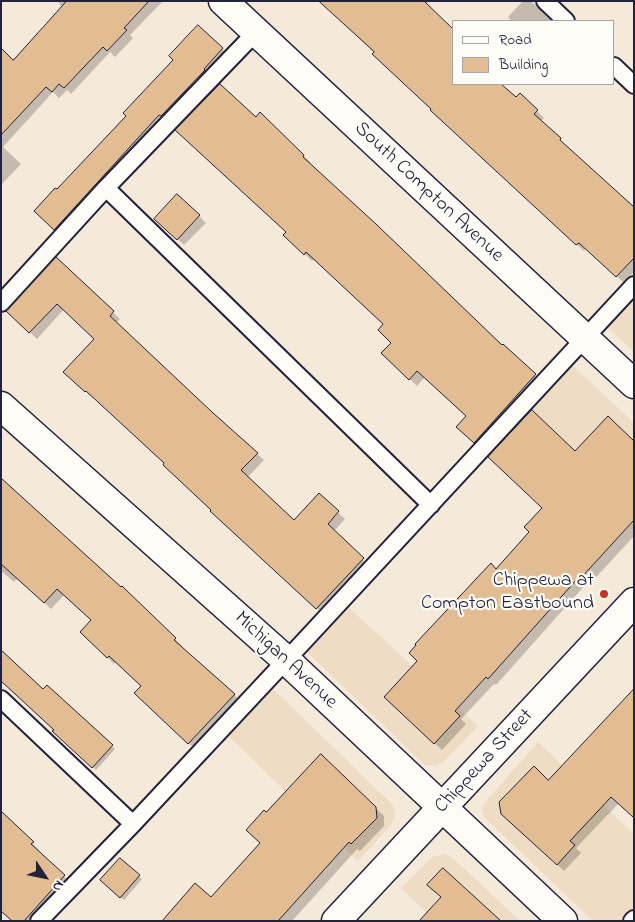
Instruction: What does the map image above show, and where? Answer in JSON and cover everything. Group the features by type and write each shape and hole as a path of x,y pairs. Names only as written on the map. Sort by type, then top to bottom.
{"street":[{"name":"South Compton Avenue","path":"223,1 634,384"},
{"name":"Michigan Avenue","path":"1,406 286,660 562,921"},
{"name":"Chippewa Street","path":"336,921 634,602"}],"lane":[{"path":"545,1 565,20"},
{"path":"1,303 106,188 256,32"},
{"path":"615,67 634,85"},
{"path":"106,188 431,505"},
{"path":"39,921 133,824 634,285"},
{"path":"1,699 133,824"}],"shaded area":[{"path":"634,296 634,352 606,326"},
{"path":"573,366 634,423 634,511 530,411"},
{"path":"347,606 478,726 444,761 436,766 425,765 306,651"},
{"path":"270,686 394,806 395,816 390,826 358,861 226,734"},
{"path":"538,742 634,834 634,908 621,921 593,921 484,817 482,808 487,800"},
{"path":"445,854 454,859 520,921 435,921 401,888 432,857"}],"building":[{"path":"67,1 149,1 124,28 127,30 107,51 103,47 64,88 59,84 52,92 46,87 1,135 1,48 13,60"},
{"path":"319,1 424,1 452,28 452,85 502,85 516,97 520,93 538,110 534,114 561,138 560,140 634,207 634,258 616,277 579,243 576,245 430,110 372,54 374,52"},
{"path":"198,25 223,48 205,70 161,116 159,115 54,230 34,211 126,116 123,113 173,60 169,56"},
{"path":"220,84 256,117 260,112 304,155 303,157 502,345 536,374 474,443 456,427 466,416 417,371 409,380 381,353 391,343 378,330 383,324 306,252 304,255 283,235 286,232 175,130"},
{"path":"177,194 200,215 177,240 154,219"},
{"path":"56,257 114,311 110,316 258,453 241,470 294,520 319,493 339,511 328,524 364,558 316,609 210,511 163,465 164,463 63,372 94,339 57,304 29,333 6,311"},
{"path":"532,410 575,451 608,416 634,441 634,520 580,579 578,578 488,679 486,677 455,711 460,716 434,744 384,697 417,661 409,653 415,644 491,563 496,569 529,532 524,527 542,508 488,457"},
{"path":"1,478 122,586 176,638 174,640 235,694 188,744 134,693 141,686 109,656 107,658 80,632 91,620 57,589 44,603 1,564"},
{"path":"1,650 43,689 47,685 113,745 92,768 1,681"},
{"path":"634,689 634,818 611,797 570,841 575,845 557,865 501,814 499,802 534,766 548,780"},
{"path":"321,754 376,807 377,818 351,844 349,842 278,921 162,921 195,883 211,897 260,843 246,830 264,810 266,812"},
{"path":"1,811 34,842 31,844 65,875 24,921 12,921 1,911"},
{"path":"120,858 140,875 120,898 100,880"},
{"path":"443,868 501,921 419,921 441,897 427,885"}],"place":[{"name":"Chippewa at Compton Eastbound","path":"604,594"}]}
